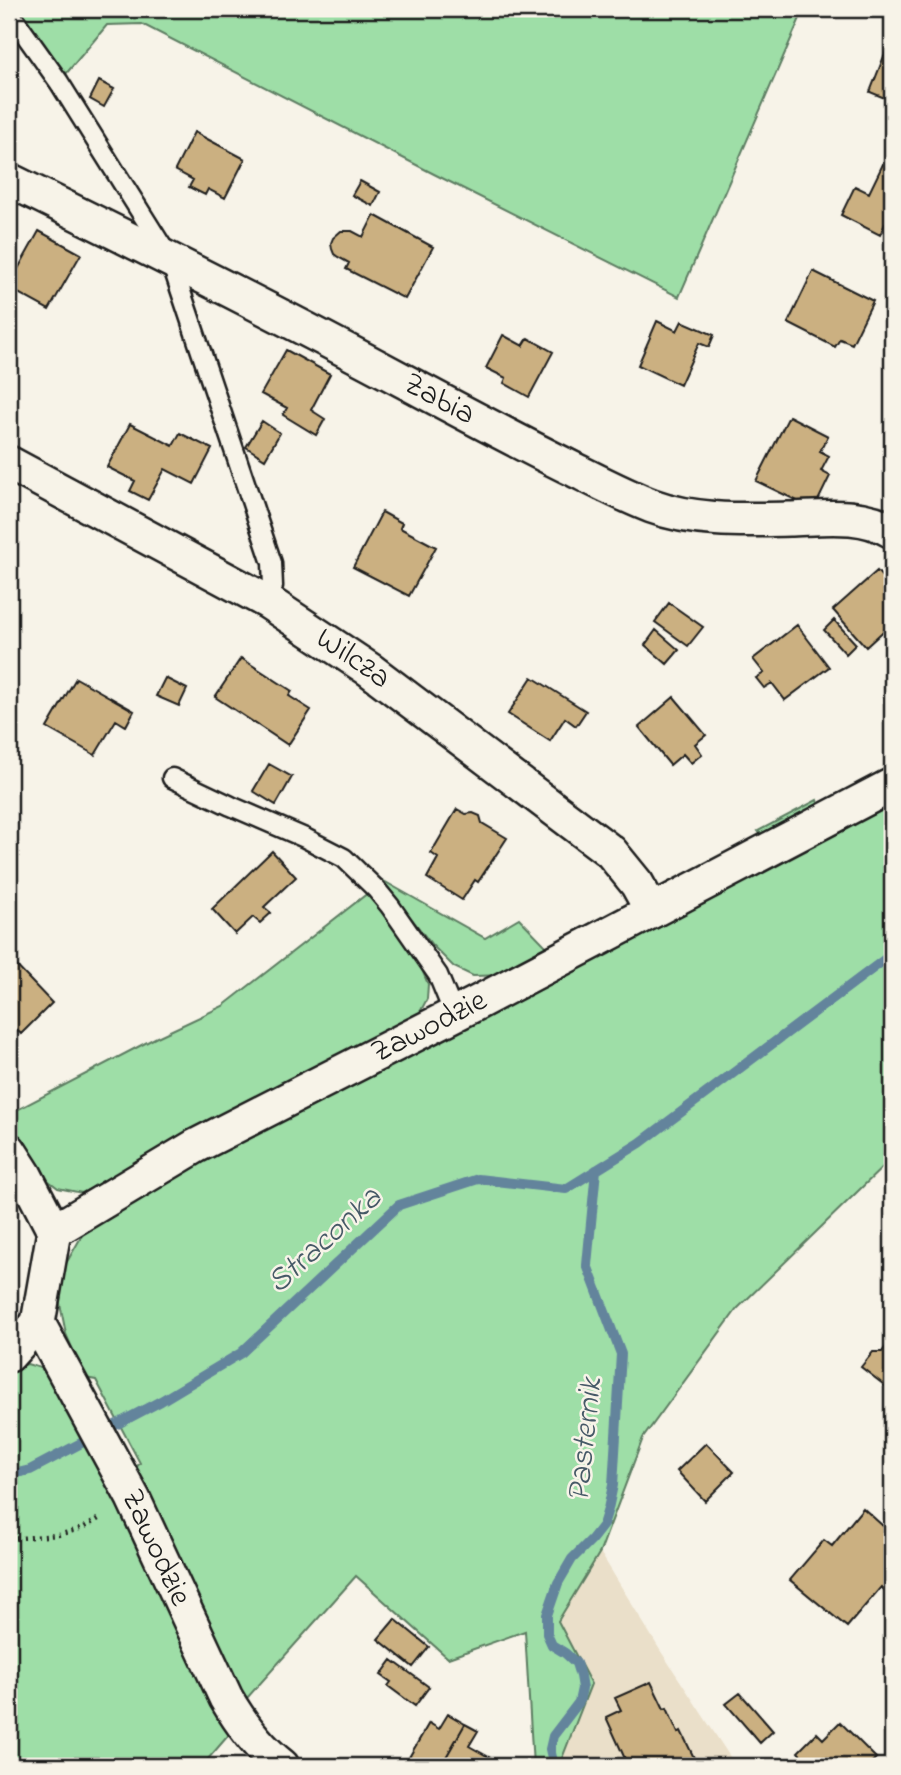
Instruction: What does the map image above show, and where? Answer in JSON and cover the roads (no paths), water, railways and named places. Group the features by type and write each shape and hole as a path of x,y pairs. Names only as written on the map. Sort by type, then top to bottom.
{"street":[{"name":"Żabia","path":"9,180 170,259 524,446 653,506 698,518 847,518 869,521 892,531"},
{"name":"Wilcza","path":"9,463 268,602 370,670 611,852 637,884 652,911"},
{"name":"Zawodzie","path":"54,1231 195,1146 892,785"},
{"path":"9,1150 54,1231 38,1323 9,1355"},
{"name":"Zawodzie","path":"38,1323 133,1498 226,1698 253,1739 282,1766"}],"lane":[{"path":"9,12 60,82 170,259 272,563 273,586 268,602"},
{"path":"172,778 344,858 390,906 438,975 454,1014"}],"waterway":[{"name":"Straconka","path":"9,1475 30,1470 161,1401 241,1353 399,1205 478,1179 566,1189 640,1143 892,954"},
{"name":"Pasternik","path":"554,1766 550,1749 553,1736 579,1702 582,1688 576,1663 552,1645 547,1634 547,1615 558,1583 572,1559 603,1525 613,1485 621,1354 587,1265 596,1170"}]}
